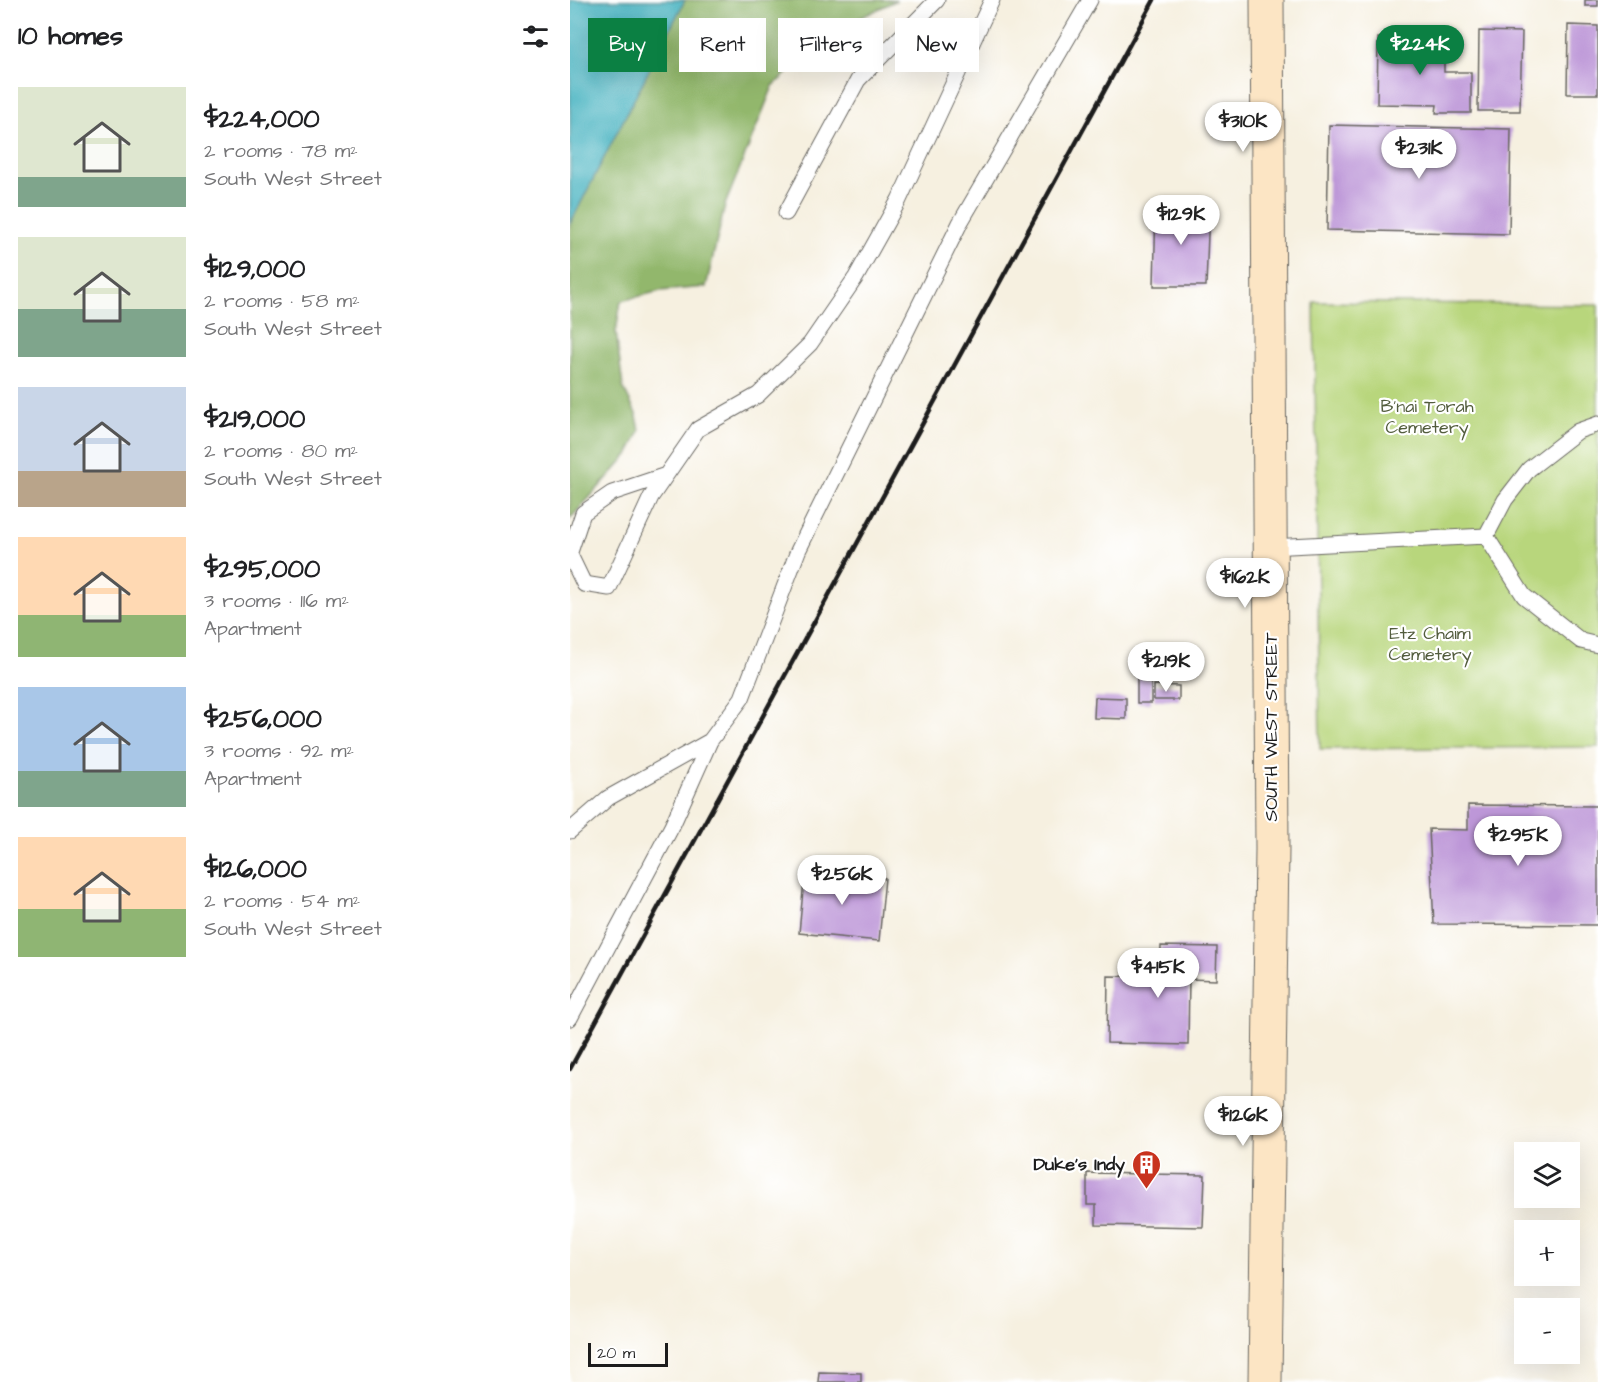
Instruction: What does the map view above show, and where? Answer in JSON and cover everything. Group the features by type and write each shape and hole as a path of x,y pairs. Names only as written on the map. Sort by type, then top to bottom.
{"main road":[{"name":"SOUTH WEST STREET","path":"1265,1382 1272,849 1268,0"}],"lane":[{"path":"786,213 858,80 937,0"},
{"path":"666,475 612,493 583,513 570,554 584,584 609,588 651,497 698,429 758,395 810,344 856,277 899,200 992,0"},
{"path":"570,1018 672,826 710,741 742,698 798,551 960,223 1090,0"},
{"path":"1486,536 1505,501 1529,469 1578,431 1598,424"},
{"path":"1270,547 1486,536"},
{"path":"1486,536 1524,596 1581,641 1598,645"},
{"path":"570,831 608,798 710,741"}],"green space":[{"path":"685,0 897,0 860,18 778,18 778,72 788,72 773,86 725,205 706,287 660,291 621,301 616,332 623,387 637,416 640,431 628,455 570,519 570,224 648,72 667,72 667,35"},
{"path":"1314,302 1598,305 1598,747 1320,749"}],"water":[{"path":"570,0 685,0 667,35 667,18 588,18 588,72 648,72 570,224"}],"building":[{"path":"1585,0 1598,0 1598,6 1585,6"},
{"path":"1568,25 1598,26 1598,94 1567,94"},
{"path":"1479,31 1522,32 1520,111 1478,111"},
{"path":"1378,38 1444,39 1444,72 1471,72 1471,113 1436,113 1437,105 1377,104"},
{"path":"1329,125 1511,129 1509,234 1327,230"},
{"path":"1156,206 1209,208 1206,286 1154,286"},
{"path":"1137,678 1151,679 1151,703 1137,703"},
{"path":"1154,685 1179,686 1179,700 1154,700"},
{"path":"1095,697 1126,698 1126,719 1094,718"},
{"path":"1468,805 1598,806 1598,925 1434,924 1429,829 1468,830"},
{"path":"805,870 885,878 879,941 799,933"},
{"path":"1161,946 1217,947 1216,980 1189,979 1188,1045 1107,1043 1108,976 1160,977"},
{"name":"Duke’s Indy","path":"1087,1173 1205,1175 1203,1227 1096,1225 1096,1205 1087,1205"},
{"path":"819,1372 861,1373 861,1382 818,1382"}],"railway":[{"path":"570,1069 1154,0"}],"place":[{"name":"Duke’s Indy","path":"1146,1190"}],"park label":[{"name":"B'nai Torah Cemetery","path":"1427,416"},
{"name":"Etz Chaim Cemetery","path":"1430,643"}]}
